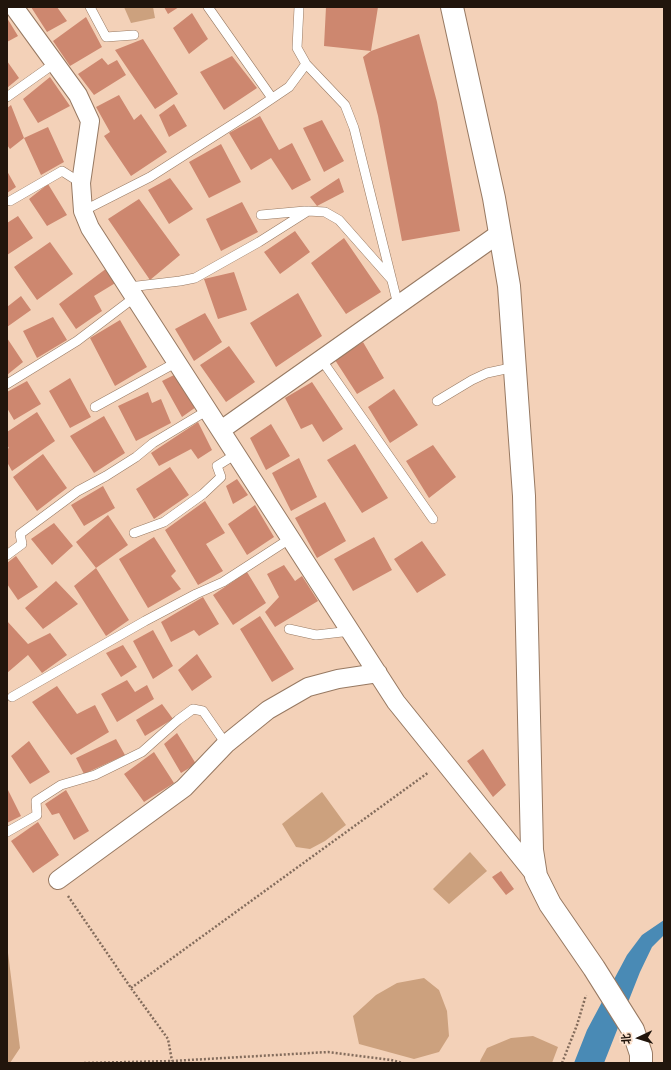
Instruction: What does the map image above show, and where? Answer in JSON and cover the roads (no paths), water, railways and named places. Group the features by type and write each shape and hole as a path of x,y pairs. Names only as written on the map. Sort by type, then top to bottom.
{"street":[{"path":"14,7 78,95 90,121 81,183 83,211 90,228 396,702 536,876 550,904 596,971 633,1030 641,1054 642,1063"},
{"path":"452,7 494,198 509,286 524,496 532,850 536,876"},
{"path":"221,430 500,233"},
{"path":"58,880 184,788 226,744 268,710 308,687 338,679 378,673"}],"lane":[{"path":"90,7 106,37 134,35"},
{"path":"208,7 272,98"},
{"path":"299,7 298,48 306,64 346,105 354,128 398,305"},
{"path":"7,97 55,63"},
{"path":"83,211 150,177 289,87 306,64"},
{"path":"10,200 62,171 81,183"},
{"path":"261,215 308,211 325,212 338,220 392,280"},
{"path":"7,384 77,341 132,292 195,278 259,242 308,211"},
{"path":"321,359 434,519"},
{"path":"95,408 177,362"},
{"path":"437,401 472,380 487,373 515,367"},
{"path":"7,555 22,544 20,534 78,492 136,457 153,443 208,410"},
{"path":"134,533 164,522 203,494 221,477 217,466 236,454"},
{"path":"12,696 144,622 196,594 223,582 290,538"},
{"path":"289,629 316,635 351,631"},
{"path":"7,832 37,816 36,801 61,785 95,775 142,752 178,720 193,709 203,711 226,744"}],"water":[{"path":"664,920 664,935 652,947 640,972 604,1063 574,1063 587,1030 627,955 642,935"}]}
